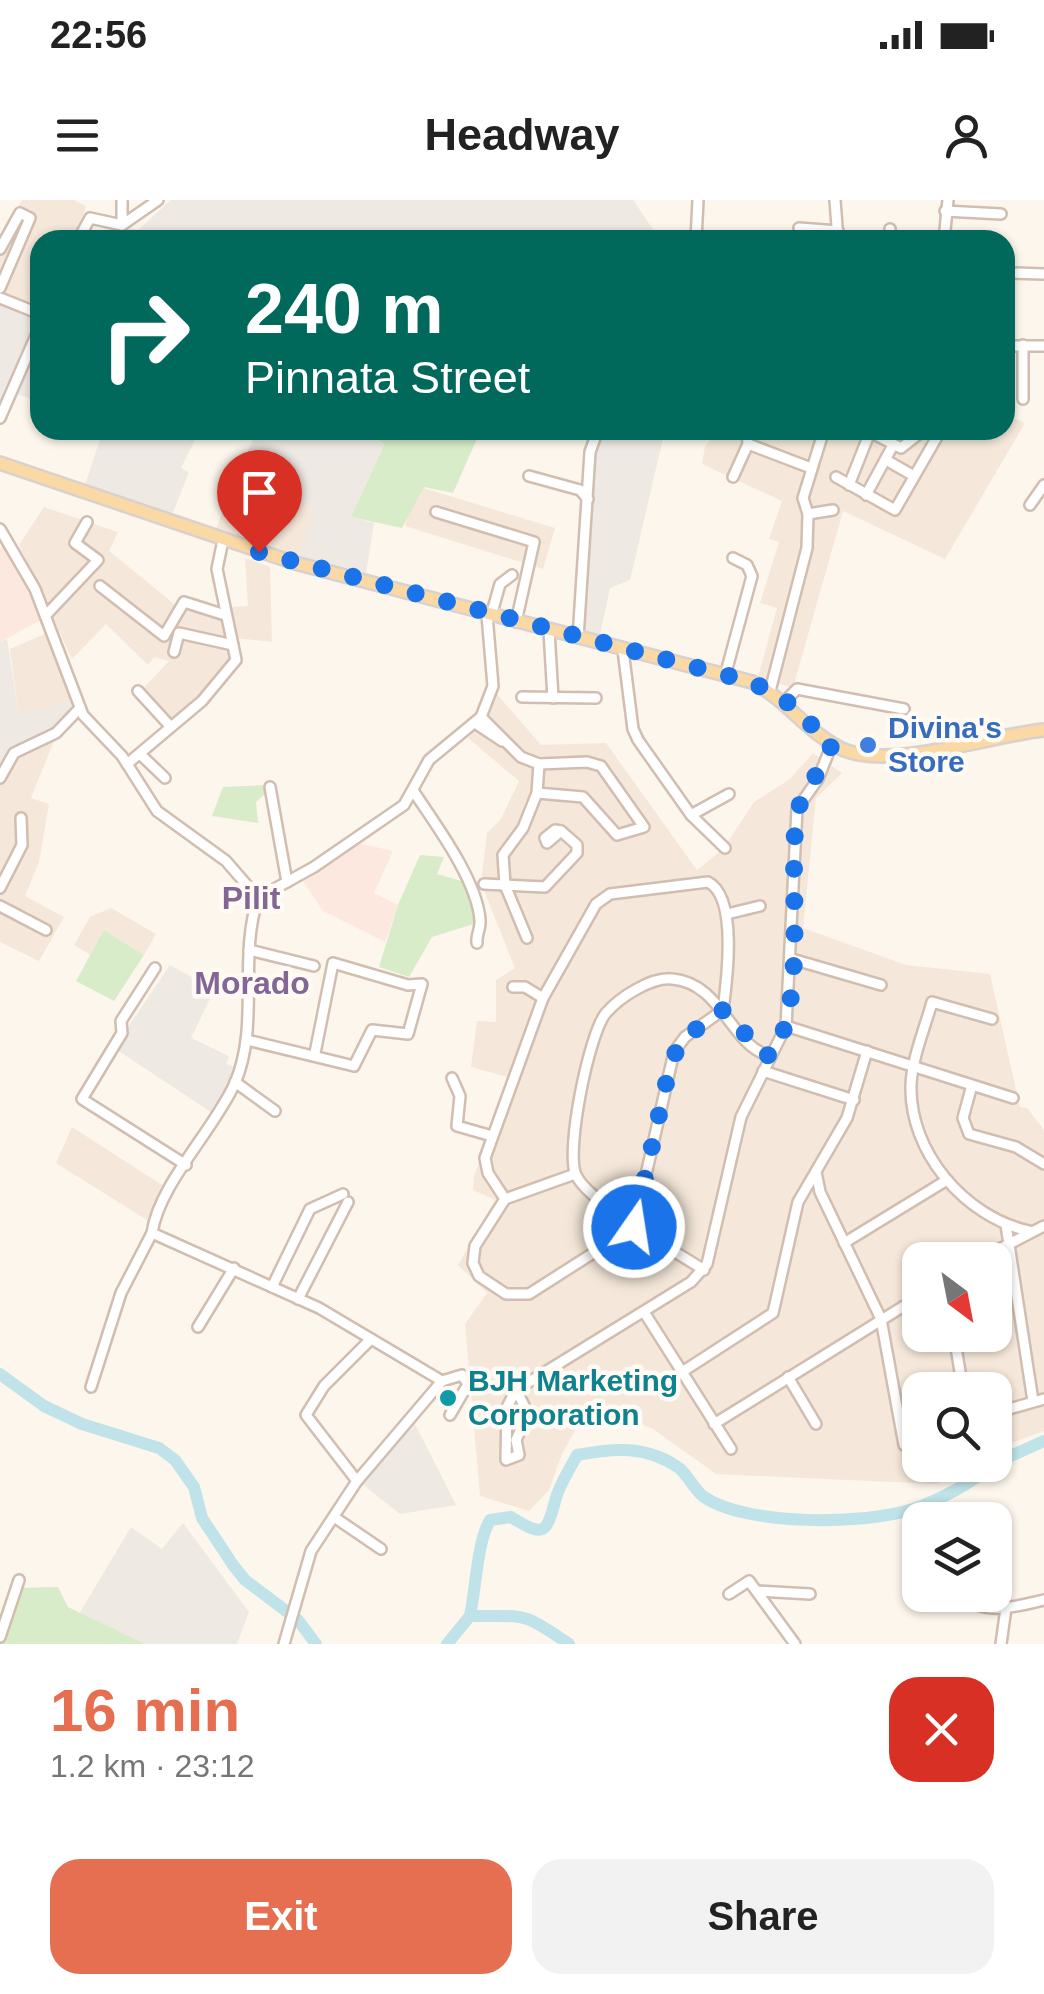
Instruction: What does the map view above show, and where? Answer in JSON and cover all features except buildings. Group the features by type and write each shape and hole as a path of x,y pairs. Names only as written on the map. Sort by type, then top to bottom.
{"main road":[{"path":"0,463 223,540 770,691 832,744 857,755 878,756 1044,730"}],"street":[{"path":"122,200 122,225"},
{"path":"83,230 90,218 122,225 158,200"},
{"path":"696,230 698,200"},
{"path":"835,200 838,230"},
{"path":"945,230 946,205 994,214"},
{"path":"799,228 809,230"},
{"path":"0,249 18,229 0,288"},
{"path":"1015,273 1044,274"},
{"path":"0,298 30,310"},
{"path":"1015,345 1044,346"},
{"path":"1023,345 1024,399"},
{"path":"0,418 30,349"},
{"path":"578,638 590,452 594,440"},
{"path":"732,476 748,440"},
{"path":"770,691 807,548 808,514 803,498 821,440"},
{"path":"849,485 867,440"},
{"path":"881,440 892,448 909,446 915,440"},
{"path":"836,476 895,510 936,440"},
{"path":"748,444 811,468"},
{"path":"866,495 892,448"},
{"path":"886,460 914,476"},
{"path":"529,476 580,490 588,499"},
{"path":"1030,505 1044,484"},
{"path":"808,514 833,510"},
{"path":"436,512 532,540 516,622"},
{"path":"46,615 98,560 75,543 87,522"},
{"path":"0,529 46,615 79,709 127,764 157,812 226,861 258,898 250,950 247,1040 235,1082 186,1164 123,1288 91,1387"},
{"path":"127,764 202,701 234,664 216,569 223,540"},
{"path":"725,676 752,576 747,566 733,558"},
{"path":"258,898 404,805 430,760 478,720 493,686 489,615 500,584 512,575"},
{"path":"100,586 160,633 184,602 226,615"},
{"path":"549,631 553,698"},
{"path":"174,652 178,633 232,645"},
{"path":"623,650 633,729 691,815 725,848"},
{"path":"786,701 797,689 904,708"},
{"path":"138,691 170,726"},
{"path":"522,697 596,698"},
{"path":"0,778 14,753 56,732 79,709"},
{"path":"478,720 520,757 539,764 601,766 643,823 642,829 615,835 583,797 536,793"},
{"path":"516,1390 528,1413 513,1440 507,1407 516,1390 644,1312 704,1270 742,1117 786,1026 798,809 818,778 832,744"},
{"path":"140,754 165,778"},
{"path":"527,938 505,885 503,855 522,828 536,793 539,764"},
{"path":"270,787 287,882"},
{"path":"414,792 452,852 474,900 480,922 477,943"},
{"path":"691,815 729,794"},
{"path":"0,888 22,846 21,818"},
{"path":"484,884 545,887 577,853 576,845 561,831"},
{"path":"505,1199 484,1166 492,1136 543,998 596,904 610,894 708,882 724,896 727,914 723,1010"},
{"path":"0,906 46,930"},
{"path":"727,914 760,906"},
{"path":"250,950 314,966"},
{"path":"792,959 881,985"},
{"path":"247,1040 315,1053 354,1066 372,1030 408,1034 422,984 408,985 333,963 315,1053"},
{"path":"155,968 121,1020 122,1033 82,1099 186,1164"},
{"path":"704,1270 594,1197 575,1174 573,1138 598,1028 606,1012 648,983 668,978 696,984 757,1052 771,1056"},
{"path":"513,987 525,987 543,998"},
{"path":"992,1019 932,1002 914,1065 911,1096 916,1125 947,1180 975,1210 1028,1232"},
{"path":"575,1174 505,1199 479,1237 472,1257 479,1276 514,1296 530,1294 635,1223 674,1052 684,1038 723,1010"},
{"path":"786,1026 1013,1098"},
{"path":"682,1372 773,1313 803,1191 854,1100 867,1051"},
{"path":"762,1071 854,1100"},
{"path":"452,1078 460,1096 457,1126 492,1136"},
{"path":"235,1082 275,1111"},
{"path":"972,1084 962,1118 969,1134 1016,1147 1044,1164"},
{"path":"816,1172 820,1192 881,1320 902,1434"},
{"path":"844,1242 947,1180"},
{"path":"803,1191 820,1192"},
{"path":"272,1287 310,1210 346,1198 298,1299"},
{"path":"1006,1225 1039,1400 1012,1408"},
{"path":"1005,1242 1044,1226"},
{"path":"152,1233 298,1299 442,1381"},
{"path":"198,1327 234,1268"},
{"path":"714,1424 902,1307"},
{"path":"644,1312 731,1450"},
{"path":"358,1481 306,1415 324,1386 370,1339"},
{"path":"284,1644 311,1551 358,1481 442,1381 462,1375 468,1384 450,1415"},
{"path":"788,1377 816,1424"},
{"path":"334,1517 381,1549"},
{"path":"0,1637 19,1580"},
{"path":"729,1594 744,1581 757,1591 795,1644"},
{"path":"757,1591 810,1594"},
{"path":"1012,1607 1044,1600"},
{"path":"1001,1644 1005,1612"}],"shaded area":[{"path":"22,200 74,200 86,206 78,230 30,230 30,308 0,296 0,240"},
{"path":"171,200 633,200 653,230 138,230"},
{"path":"109,225 138,230 107,230"},
{"path":"0,303 30,315 30,340 0,413"},
{"path":"30,363 30,399 17,394"},
{"path":"1015,418 1025,423 1015,440"},
{"path":"100,440 195,440 181,468 189,472 172,515 85,485"},
{"path":"253,440 384,443 351,517 374,523 366,574 298,556 315,509 235,482"},
{"path":"602,440 663,440 630,580 610,588 599,639 582,632 595,460"},
{"path":"710,440 1015,440 945,559 843,511 793,688 758,677 777,608 760,603 779,542 769,539 782,501 702,464 705,446"},
{"path":"417,486 555,528 543,569 405,526"},
{"path":"279,496 316,509 298,556 216,529 226,502 272,514"},
{"path":"44,507 118,532 109,551 178,607 159,640 164,641 184,606 224,617 234,663 201,700 169,724 140,692 169,661 154,657 148,665 106,624 72,659 19,545"},
{"path":"5,545 43,619 0,642 0,548"},
{"path":"245,558 270,567 272,642 235,638 228,607 248,606"},
{"path":"47,633 72,700 19,716 10,649"},
{"path":"7,639 19,715 72,700 76,715 54,741 0,762 0,642"},
{"path":"496,693 541,745 606,743 697,870 723,849 754,802 790,779 813,753 842,773 816,798 803,928 906,965 990,974 1020,1107 1027,1108 1044,1130 1044,1431 1012,1443 1012,1372 902,1372 902,1482 941,1482 938,1484 716,1474 653,1429 611,1411 585,1412 562,1454 549,1490 529,1511 480,1496 465,1324 487,1293 458,1265 495,1200 473,1190 474,1176 511,1078 471,1067 477,1021 496,1022 496,980 515,968 481,883 487,833 501,819 519,781 468,738 486,720"},
{"path":"54,741 31,798 49,804 39,862 25,896 64,917 39,961 0,942 0,762"},
{"path":"358,843 393,851 374,893 398,905 385,942 323,911 303,881"},
{"path":"111,908 156,934 144,955 105,931 91,955 74,945 90,917"},
{"path":"170,965 214,990 191,1038 229,1056 226,1064 237,1068 214,1114 114,1048"},
{"path":"72,1127 165,1187 147,1220 56,1163"},
{"path":"415,1424 456,1505 400,1514 360,1482"},
{"path":"183,1523 249,1612 237,1644 145,1644 79,1614 131,1527 162,1549"}],"green space":[{"path":"378,440 476,440 453,493 424,487 402,528 351,517 384,444"},
{"path":"267,785 268,791 256,802 258,823 212,816 223,787"},
{"path":"420,855 444,857 437,874 465,882 477,923 432,937 409,977 379,967 398,905"},
{"path":"104,930 144,955 114,1001 76,981"},
{"path":"58,1587 68,1607 145,1644 0,1644 19,1588"}],"waterway":[{"path":"0,1374 44,1406 82,1424 159,1448 175,1460 194,1487 202,1518 233,1565 245,1580 298,1620 316,1644"},
{"path":"1012,1455 1044,1441"},
{"path":"470,1616 480,1553 490,1520 511,1517 531,1528 542,1529 577,1455 617,1450 655,1455 679,1468 704,1497 723,1506 776,1518 837,1520 892,1514 934,1501 968,1482"},
{"path":"447,1644 470,1616 531,1620 569,1644"}],"place":[{"name":"Divina's Store","path":"868,745"},
{"name":"BJH Marketing Corporation","path":"448,1398"}],"district":[{"name":"Pilit","path":"251,898"},
{"name":"Morado","path":"252,983"}],"route":[{"path":"259,552 752,682 786,701 832,744 818,778 798,809 792,959 782,1037 771,1056 757,1052 723,1010 680,1043 671,1061 634,1227"}]}
